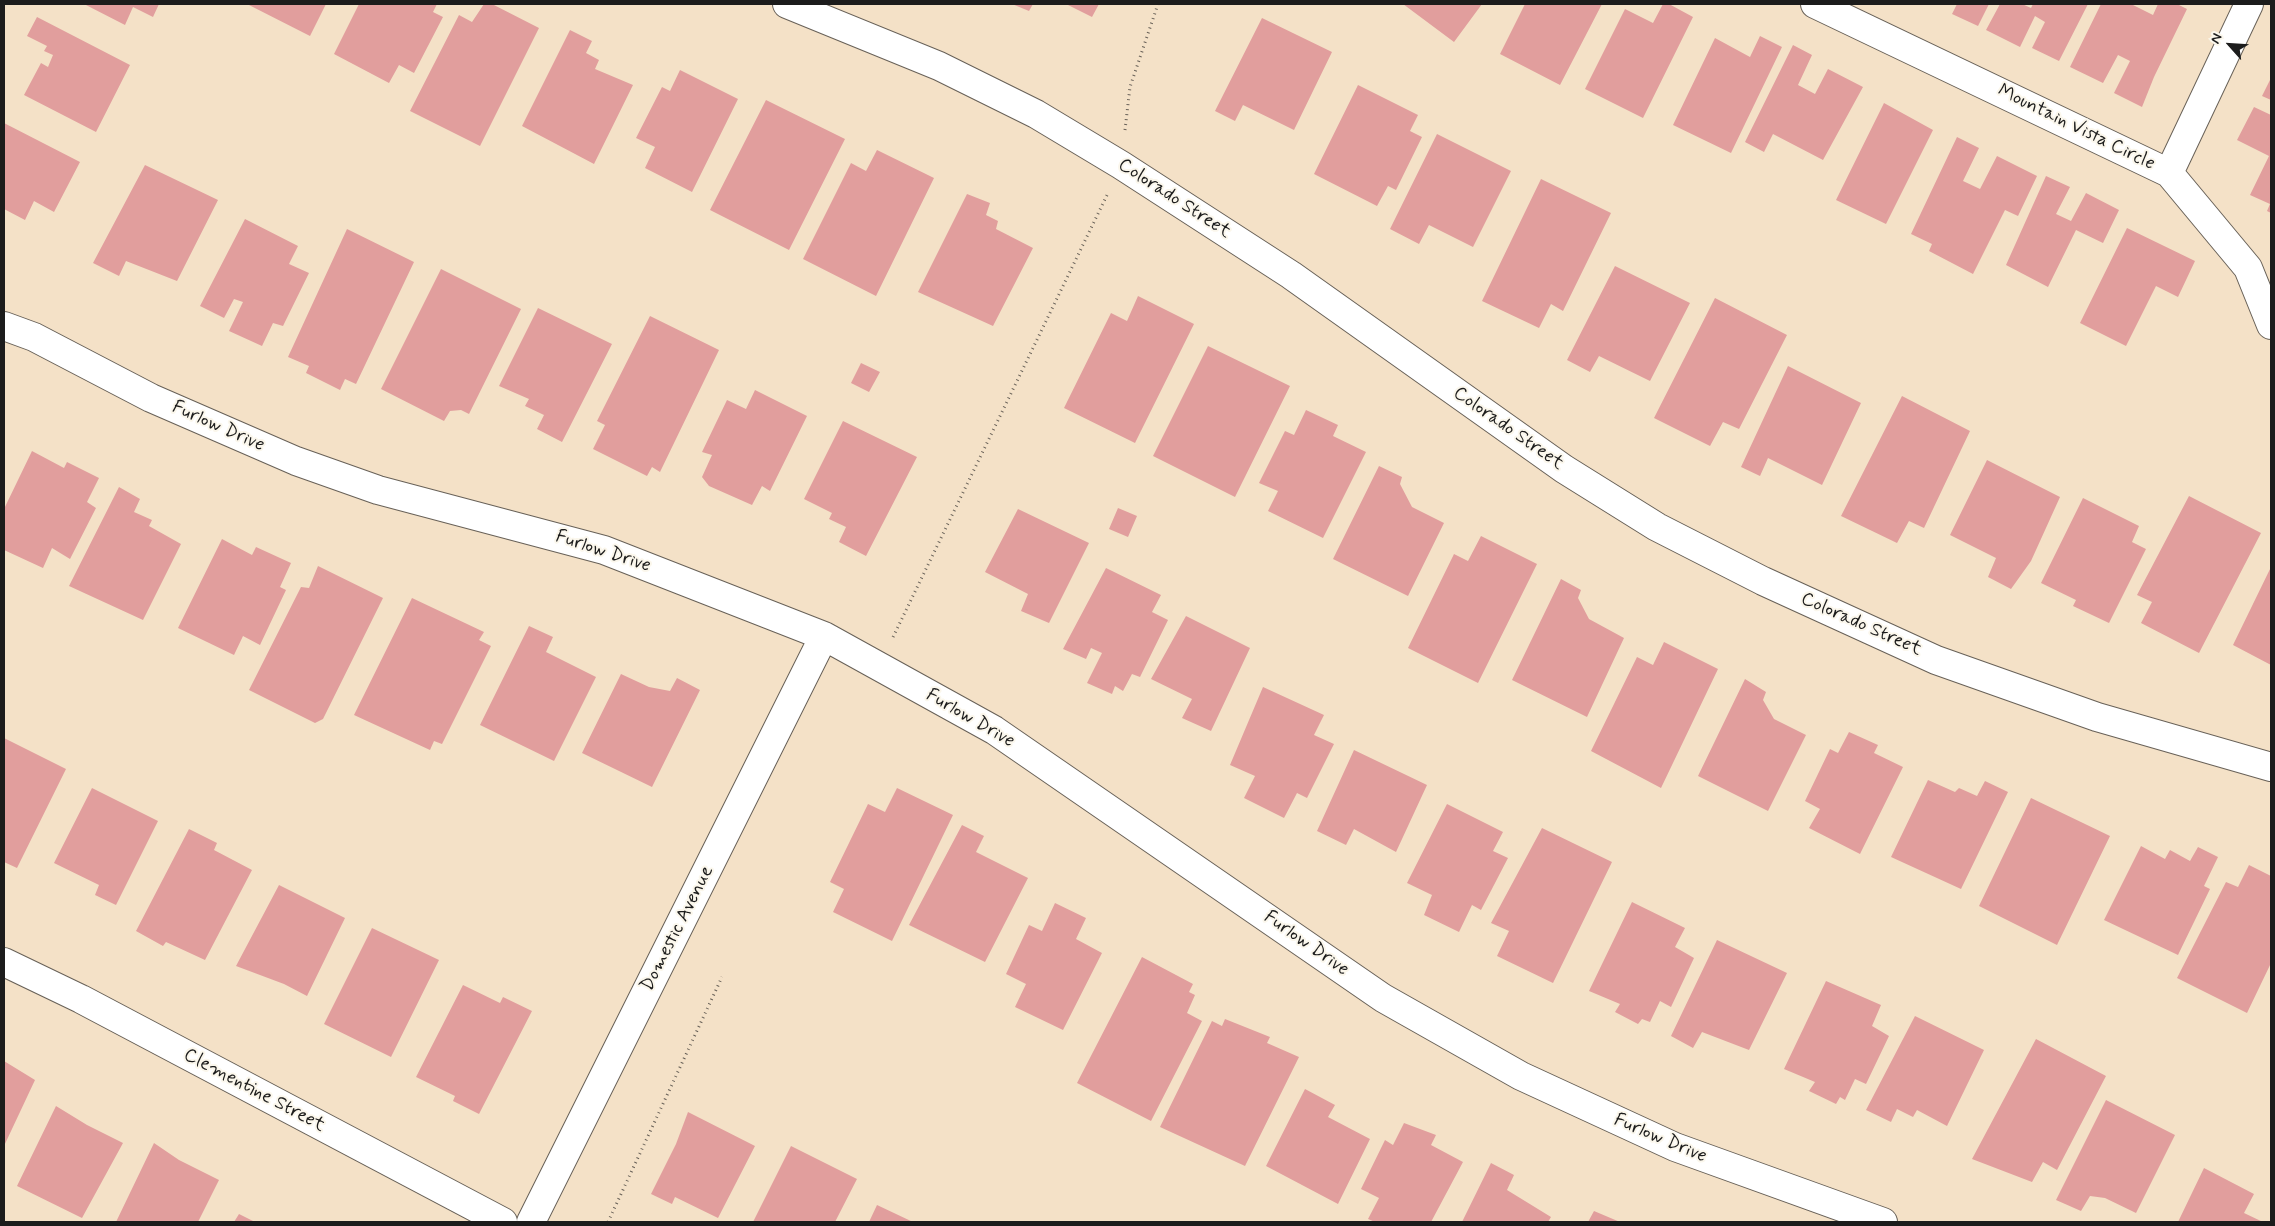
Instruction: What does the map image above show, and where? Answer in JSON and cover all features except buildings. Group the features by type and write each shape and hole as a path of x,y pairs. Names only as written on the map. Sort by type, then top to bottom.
{"street":[{"name":"Colorado Street","path":"787,4 948,71 1036,114 1121,165 1291,275 1564,469 1656,527 1763,581 1936,660 2097,717 2271,767"},
{"name":"Mountain Vista Circle","path":"1815,4 2169,173 2248,268 2271,325"},
{"path":"2169,173 2249,4"},
{"name":"Furlow Drive","path":"4,326 34,337 152,398 296,461 378,490 604,550 824,636 994,730 1383,998 1521,1076 1675,1147 1882,1222"},
{"name":"Domestic Avenue","path":"531,1222 824,636"},
{"name":"Clementine Street","path":"4,962 80,999 503,1222"}],"path":[{"path":"879,667 1121,165 1130,87 1158,4"},
{"path":"608,1222 722,977"}]}
